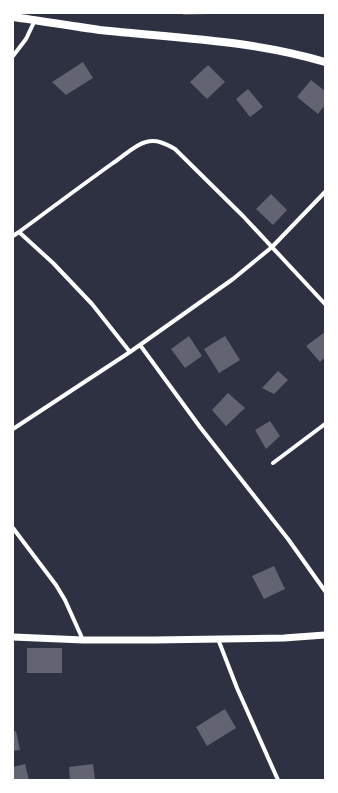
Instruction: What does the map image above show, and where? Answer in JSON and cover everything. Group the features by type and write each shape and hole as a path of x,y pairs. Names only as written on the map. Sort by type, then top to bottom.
{"main road":[{"path":"13,17 99,30 223,41 282,51 325,62"}],"street":[{"path":"13,56 26,40 35,20"},
{"path":"13,236 133,149 145,142 154,141 164,143 175,149 244,216 325,304"},
{"path":"13,428 130,352 233,279 272,247 325,192"},
{"path":"19,232 53,263 92,304 130,352"},
{"path":"140,345 200,427 288,540 325,591"},
{"path":"273,463 325,424"},
{"path":"13,528 62,595 84,640"},
{"path":"13,637 84,640 284,638 325,635"},
{"path":"218,639 237,688 278,780"}],"building":[{"path":"183,13 212,13 212,14 183,15"},
{"path":"83,62 93,78 66,95 52,82"},
{"path":"208,65 225,82 207,99 190,82"},
{"path":"311,80 325,91 325,105 318,114 297,97"},
{"path":"248,89 263,107 250,117 236,99"},
{"path":"271,194 287,210 273,225 256,209"},
{"path":"325,332 325,357 320,362 306,346"},
{"path":"189,336 202,356 185,368 171,349"},
{"path":"225,336 240,360 219,373 204,349"},
{"path":"278,371 288,380 274,394 262,388"},
{"path":"228,393 245,408 226,426 212,410"},
{"path":"270,421 280,436 266,449 255,430"},
{"path":"274,566 285,589 264,599 252,576"},
{"path":"27,648 62,648 62,673 27,673"},
{"path":"225,709 236,728 207,746 196,727"},
{"path":"16,731 20,750 13,751 13,732"},
{"path":"25,764 29,780 13,780 13,767"},
{"path":"93,764 95,780 70,780 69,767"}]}
